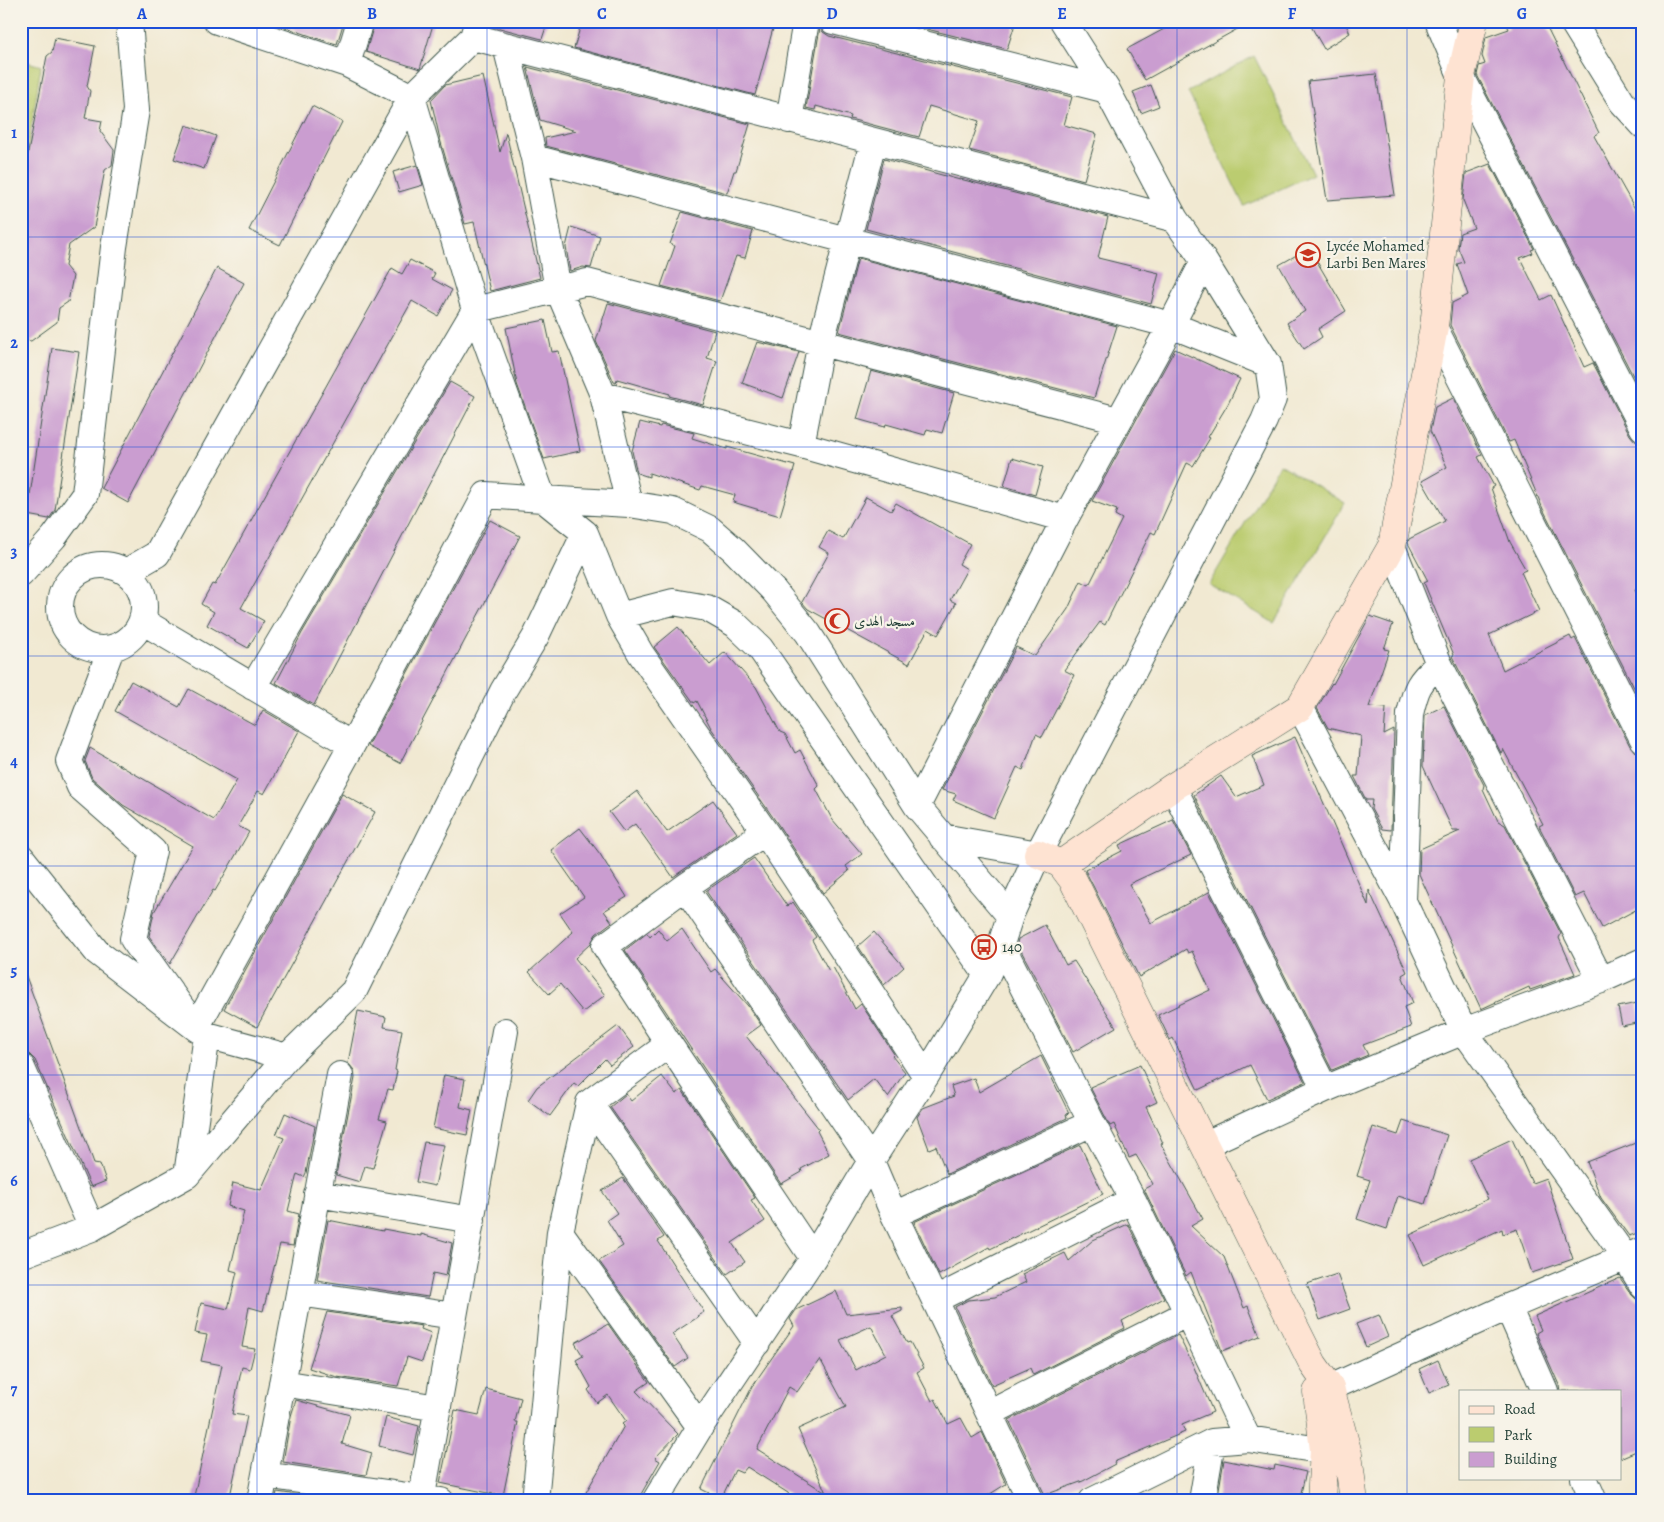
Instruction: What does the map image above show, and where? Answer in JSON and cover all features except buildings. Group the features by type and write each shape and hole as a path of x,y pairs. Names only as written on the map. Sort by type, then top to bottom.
{"street":[{"path":"21,574 54,537 85,494 114,247 136,110 129,21"},
{"path":"217,21 268,29 347,64 412,97 475,310 543,499 585,533 618,616 641,654 765,832 926,1076"},
{"path":"347,64 360,21"},
{"path":"789,120 806,21"},
{"path":"833,21 1107,90"},
{"path":"655,1501 700,1427 813,1258 987,975 1001,944 1010,916 1049,859 1274,399 1268,364 1175,219 1107,90 1063,21"},
{"path":"1438,21 1461,76 1643,428"},
{"path":"1049,859 1173,787 1300,707 1392,546 1434,327 1461,76 1474,21"},
{"path":"1572,21 1622,102 1643,125"},
{"path":"126,572 157,554 412,97 475,29 506,46 1175,219"},
{"path":"506,46 534,158 558,289 603,395 629,504"},
{"path":"801,445 821,342 873,142"},
{"path":"534,158 1171,325 1268,364"},
{"path":"917,806 1065,519 1204,262"},
{"path":"253,687 475,310 587,282 1118,420"},
{"path":"1434,327 1643,739"},
{"path":"603,395 801,445 1065,519"},
{"path":"187,1175 201,1031 486,495 629,504 673,511 710,529 774,591 808,633 917,806 1010,916"},
{"path":"21,1255 92,1228 187,1175 287,1058 354,991 503,691 536,636 585,533"},
{"path":"54,537 69,580"},
{"path":"1392,546 1439,664 1601,980"},
{"path":"98,565 113,566 126,572 134,579 141,592 144,606 142,621 135,634 124,643 111,649 96,650 79,643 68,633 62,621 60,606 63,591 69,580 81,570 98,565"},
{"path":"618,616 673,602 707,608 735,624 760,648 987,975"},
{"path":"142,621 352,745"},
{"path":"111,649 69,762 80,787 153,851 133,939 201,1031"},
{"path":"1403,901 1406,774 1410,714 1415,693 1424,677 1439,664"},
{"path":"1300,707 1403,901 1464,1031 1634,1254 1643,1286"},
{"path":"1173,787 1325,1089"},
{"path":"765,832 605,946 813,1258"},
{"path":"942,837 1049,859 1073,880 1206,1144 1313,1364 1330,1388 1336,1452 1321,1501"},
{"path":"21,857 97,952 201,1031 287,1058"},
{"path":"686,887 871,1161 894,1215 1032,1501"},
{"path":"1001,944 1092,1124 1133,1200 1248,1439"},
{"path":"1206,1144 1325,1089 1464,1031 1601,980 1643,961"},
{"path":"265,1475 428,1500 438,1408 505,1031"},
{"path":"535,1501 560,1232 589,1103 669,1044"},
{"path":"21,1066 92,1228"},
{"path":"260,1501 340,1075"},
{"path":"589,1103 756,1343"},
{"path":"894,1215 1092,1124"},
{"path":"317,1194 472,1220"},
{"path":"935,1300 1133,1200"},
{"path":"560,1232 700,1427"},
{"path":"1330,1388 1508,1306 1634,1254"},
{"path":"299,1293 454,1316"},
{"path":"1508,1306 1545,1390"},
{"path":"990,1413 1188,1314"},
{"path":"1313,1364 1336,1452 1354,1494 1353,1501"},
{"path":"282,1383 438,1408"},
{"path":"1092,1501 1212,1442 1248,1439 1336,1452"},
{"path":"1202,1501 1212,1442"},
{"path":"1585,1480 1594,1501"}],"green space":[{"path":"1254,56 1313,174 1244,206 1188,92"},
{"path":"21,60 41,66 21,192"},
{"path":"1280,464 1345,503 1274,623 1209,584"}],"place":[{"name":"Lycée Mohamed Larbi Ben Mares","path":"1308,255"},
{"name":"مسجد الهدى","path":"837,621"},
{"name":"140","path":"984,947"}]}
